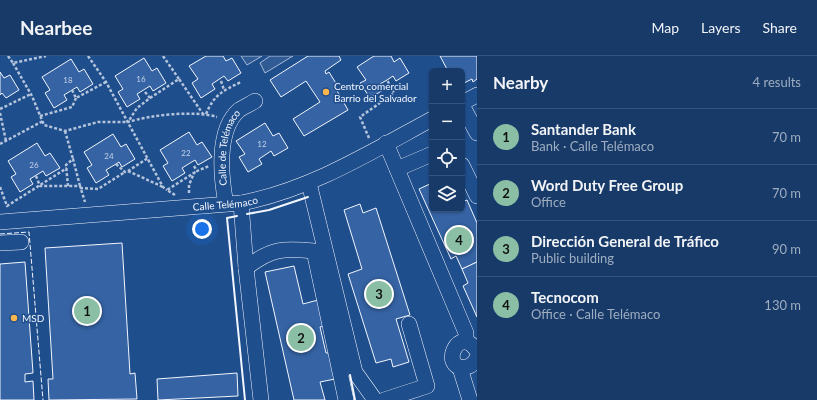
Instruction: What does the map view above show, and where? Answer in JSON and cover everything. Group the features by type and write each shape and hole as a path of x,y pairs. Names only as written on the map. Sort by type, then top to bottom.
{"street":[{"path":"465,102 477,95"},
{"name":"Calle de Telémaco","path":"226,204 222,182 222,158 227,129 239,111 255,101"},
{"path":"465,109 476,126"},
{"name":"Calle Telémaco","path":"0,222 241,203 278,195 309,183 429,121"},
{"path":"380,146 397,169 466,333 472,358 470,400"},
{"path":"397,169 429,155"},
{"path":"465,171 477,196"},
{"path":"309,183 355,372 375,400"},
{"path":"241,203 246,268 261,400"},
{"path":"0,243 21,242"},
{"path":"246,268 262,256 288,249 314,251 346,400"},
{"path":"384,400 418,395 427,386 409,324"}],"path":[{"path":"8,56 31,94 44,125 52,129 65,131 98,122 128,122 155,117 204,114 231,122"},
{"path":"13,63 46,56"},
{"path":"88,56 106,82 163,187"},
{"path":"163,56 204,114"},
{"path":"128,122 137,108 179,79"},
{"path":"380,146 360,117 394,93 387,80"},
{"path":"40,116 72,107 76,98 106,82"},
{"path":"221,82 224,90"},
{"path":"204,114 211,102 224,90 241,82"},
{"path":"72,90 76,98"},
{"path":"145,92 150,98"},
{"path":"0,109 31,94"},
{"path":"0,113 6,141"},
{"path":"0,144 43,121"},
{"path":"65,131 85,202"},
{"path":"40,185 98,189 148,158"},
{"path":"68,186 66,165 73,159"},
{"path":"116,164 126,172 163,187 175,195"},
{"path":"0,187 7,206 67,168"},
{"path":"168,190 196,172 189,185 189,194"},
{"path":"36,176 40,185"}],"shaded area":[{"path":"241,56 262,56 247,65"},
{"path":"270,56 293,56 265,73 260,63"}],"building":[{"path":"206,56 223,56 226,61 232,58 241,73 228,81 224,76 212,84 215,89 201,98 192,83 198,79 189,66"},
{"name":"Centro comercial Barrio del Salvador","path":"308,56 339,56 341,60 325,71 326,74 329,72 337,85 335,87 348,110 304,136 293,119 320,102 306,81 281,97 270,80"},
{"path":"374,56 391,56 394,62 400,58 409,73 396,81 393,76 380,84 383,90 370,98 360,83 366,80 357,67"},
{"path":"440,56 477,56 477,79 473,82 472,79 465,82 465,68 446,68"},
{"path":"144,58 152,71 157,68 166,83 153,91 150,86 137,94 140,99 127,107 118,92 123,89 115,76"},
{"path":"71,59 79,72 84,69 93,84 80,92 77,87 64,95 67,100 54,108 45,93 50,90 42,77"},
{"path":"0,72 4,78 10,75 19,90 6,98 2,93 0,95"},
{"path":"265,123 273,136 279,133 288,148 274,156 271,151 259,159 262,164 248,172 239,157 245,154 236,141"},
{"path":"189,132 197,145 202,142 212,157 198,165 195,160 182,168 185,173 172,181 163,166 168,163 160,150"},
{"path":"113,134 121,147 126,144 135,159 122,167 119,162 106,170 109,175 96,183 87,168 92,165 84,152"},
{"path":"37,143 45,156 50,153 60,168 46,176 43,171 30,179 33,184 20,192 11,177 16,174 8,161"},
{"path":"429,184 429,211 419,189"},
{"path":"467,200 477,223 477,262 462,269 456,256 451,259 430,212 465,212 465,201"},
{"path":"360,204 363,213 376,208 410,315 396,319 409,362 393,367 391,359 376,363 348,274 362,269 344,210"},
{"path":"122,243 130,374 135,373 137,399 49,400 48,379 53,379 45,248"},
{"name":"MSD","path":"25,262 33,373 25,374 25,382 33,381 34,400 0,400 0,264"},
{"path":"477,262 477,317 463,286 468,283 462,269"},
{"path":"294,266 303,304 318,300 324,326 320,327 326,353 329,353 335,379 320,382 325,400 294,400 265,272"},
{"path":"237,373 238,396 158,400 157,379"}],"fence":[{"path":"0,234 29,232 43,400"}],"wall":[{"path":"247,214 269,210 308,197"},
{"path":"237,216 227,218 245,400"},
{"path":"350,375 355,400"}],"place":[{"name":"Centro comercial Barrio del Salvador","path":"326,92"},
{"name":"Tecnocom","path":"459,240"},
{"name":"Dirección General de Tráfico","path":"379,294"},
{"name":"Santander Bank","path":"87,311"},
{"name":"MSD","path":"14,318"},
{"name":"Word Duty Free Group","path":"301,338"}]}
